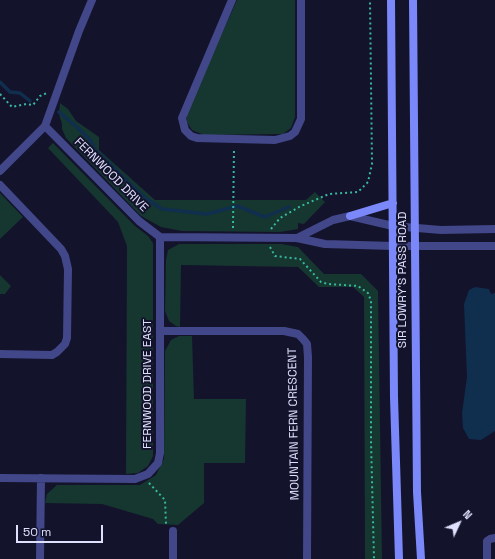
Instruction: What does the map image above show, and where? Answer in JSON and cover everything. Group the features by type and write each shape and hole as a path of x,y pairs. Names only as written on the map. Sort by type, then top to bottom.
{"main road":[{"name":"SIR LOWRY'S PASS ROAD","path":"391,0 394,404 399,559"},
{"name":"SIR LOWRY'S PASS ROAD","path":"413,0 417,492 421,559"},
{"path":"350,216 393,203"}],"street":[{"path":"0,171 45,126 79,31 92,0"},
{"path":"232,0 182,118 185,130 191,136 197,138 275,140 290,136 299,126 301,119 301,0"},
{"name":"FERNWOOD DRIVE","path":"45,126 139,221 160,237"},
{"path":"0,186 61,250 65,256 68,269 67,338 65,344 52,355 0,354"},
{"path":"297,238 333,220 350,216 393,226 495,230"},
{"path":"160,237 297,238 325,244 393,246 495,246"},
{"name":"FERNWOOD DRIVE EAST","path":"148,474 158,463 160,453 160,237"},
{"name":"MOUNTAIN FERN CRESCENT","path":"161,331 284,331 298,334 307,344 307,559"},
{"path":"0,478 135,479 148,474"},
{"path":"40,559 41,478"},
{"path":"173,531 173,559"},
{"path":"487,559 487,543 494,538"}],"path":[{"path":"370,0 372,164 368,182 358,192 329,194 280,218 271,227 270,246 275,256 300,259 321,282 328,284 358,286 368,293 371,301 371,441 374,559"},
{"path":"0,94 12,107 26,104 33,105 40,96 50,92 57,95"},
{"path":"233,238 234,140"},
{"path":"148,474 149,483 165,500 167,529 173,531"}],"green space":[{"path":"237,0 295,0 295,117 291,128 283,134 204,135 192,130 187,122 187,112"},
{"path":"60,103 68,109 76,121 99,137 99,150 155,200 306,200 315,192 325,202 304,224 298,223 298,229 280,232 182,231 161,227 141,216 66,138 62,129 59,114"},
{"path":"53,143 135,226 148,236 153,243 153,456 148,466 138,473 126,474 127,246 118,222 48,148"},
{"path":"0,193 23,217 0,239"},
{"path":"179,244 281,244 298,247 324,274 361,274 378,291 382,559 365,559 364,297 353,287 319,287 298,267 181,265 180,327 176,326 169,321 165,311 166,260 168,250"},
{"path":"0,275 11,286 5,294 0,294"},
{"path":"179,336 192,336 194,399 246,399 245,463 204,463 204,503 178,525 158,524 153,519 102,504 45,503 47,494 57,485 140,485 156,475 164,459 165,351 171,340"}],"water":[{"path":"475,287 489,289 491,294 495,293 495,431 481,440 469,439 463,428 462,413 467,377 464,304 469,290"}],"waterway":[{"path":"0,82 10,92 20,93 30,101"},
{"path":"59,112 79,129 91,141 94,149 145,198 162,209 207,214 237,206 265,217 289,207"}]}
